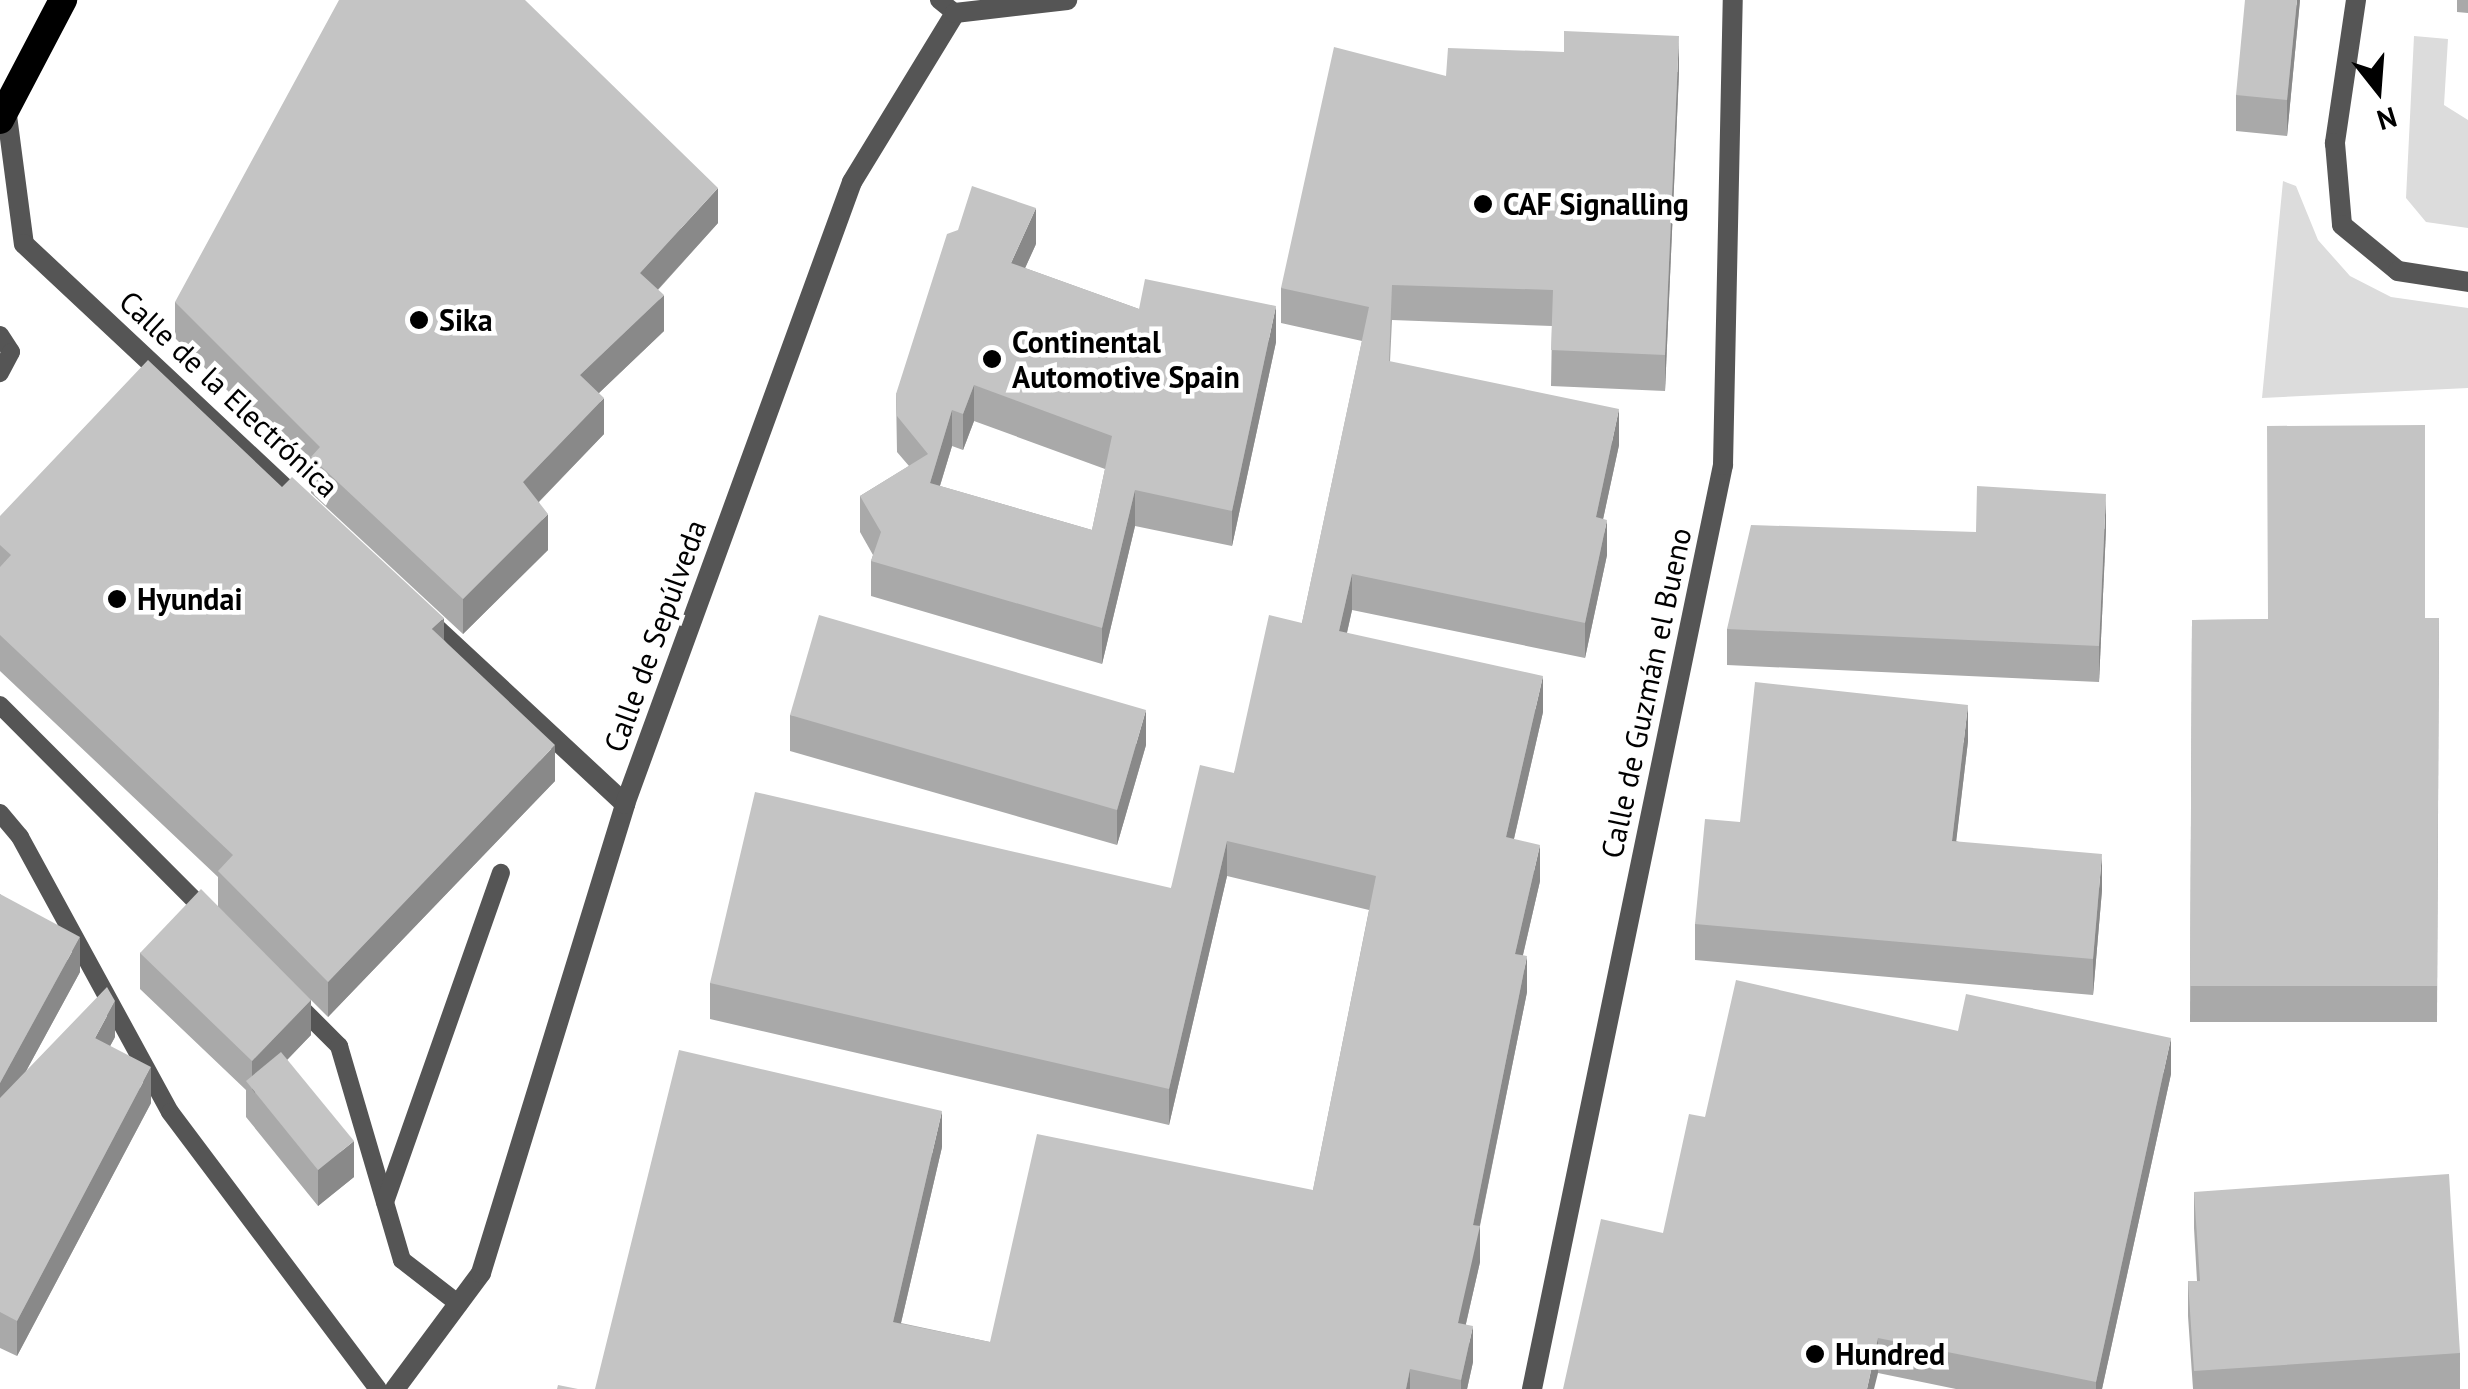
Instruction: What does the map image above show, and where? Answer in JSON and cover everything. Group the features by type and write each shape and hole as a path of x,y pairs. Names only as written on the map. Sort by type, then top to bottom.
{"highway":[{"path":"3,114 63,0"}],"street":[{"name":"Calle de Sepúlveda","path":"395,1389 481,1273 625,804 852,182 947,7 1066,0"},
{"name":"Calle de Guzmán el Bueno","path":"1532,1389 1724,466 1734,0"},
{"path":"2356,0 2335,144 2342,224 2398,271 2468,282"},
{"name":"Calle de la Electrónica","path":"3,114 24,244 324,524"},
{"path":"410,604 625,804"}],"lane":[{"path":"0,335 11,352 0,373"},
{"path":"0,705 217,923"},
{"path":"0,812 20,837 170,1112 378,1389"},
{"path":"385,1203 502,873"},
{"path":"285,991 339,1046 402,1260 460,1304"}],"shaded area":[{"path":"2414,36 2448,39 2444,105 2468,120 2468,228 2426,222 2406,198"},
{"path":"2283,181 2296,186 2318,240 2350,276 2391,297 2468,308 2468,388 2262,398"}],"building":[{"name":"Sika","path":"339,0 525,0 718,188 640,273 664,295 580,375 604,398 523,482 548,514 463,599 311,457 320,447 175,302"},
{"path":"2245,0 2297,0 2287,100 2236,95"},
{"path":"1564,31 1679,36 1665,355 1551,350 1553,290 1392,285 1389,361 1619,409 1596,517 1607,520 1585,623 1352,574 1339,631 1543,676 1506,837 1540,845 1515,954 1527,956 1473,1225 1480,1226 1458,1323 1473,1326 1461,1380 1410,1369 1406,1389 595,1389 679,1050 942,1111 893,1322 990,1342 1037,1134 1313,1190 1376,876 1227,841 1169,1089 710,983 755,792 1171,888 1200,765 1234,773 1269,615 1302,623 1369,307 1281,288 1334,47 1446,76 1448,48 1564,52"},
{"path":"972,186 1036,208 1011,263 1139,309 1145,279 1276,306 1232,511 1135,490 1102,628 871,561 881,532 860,496 928,454 897,416 896,394 947,234 958,230","holes":["974,385 1112,436 1092,530 930,483 952,410 963,414"]},
{"path":"148,360 282,487 292,477 444,618 432,629 555,745 328,982 218,871 233,855 0,635 0,567 11,555 0,545 0,516"},
{"path":"2425,425 2425,618 2439,618 2437,986 2190,986 2192,620 2268,619 2267,426"},
{"path":"1977,486 2106,494 2099,646 1727,629 1751,525 1976,532"},
{"path":"819,615 1146,710 1117,810 790,715"},
{"path":"1755,682 1968,705 1952,841 2102,854 2093,959 1695,924 1705,819 1740,822"},
{"path":"201,889 311,1000 252,1061 140,953"},
{"path":"0,894 80,937 0,1083"},
{"path":"1736,980 1958,1031 1966,994 2171,1038 2096,1382 1878,1338 1867,1389 1563,1389 1601,1219 1663,1233 1689,1114 1705,1117"},
{"path":"107,987 115,1001 95,1038 151,1067 17,1321 0,1312 0,1098"},
{"path":"281,1052 354,1141 318,1170 246,1081"},
{"path":"2449,1174 2460,1353 2194,1371 2188,1281 2200,1281 2194,1192"}],"place":[{"name":"CAF Signalling","path":"1483,204"},
{"name":"Sika","path":"419,320"},
{"name":"Continental Automotive Spain","path":"992,359"},
{"name":"Hyundai","path":"117,599"},
{"name":"Hundred","path":"1815,1354"}]}
